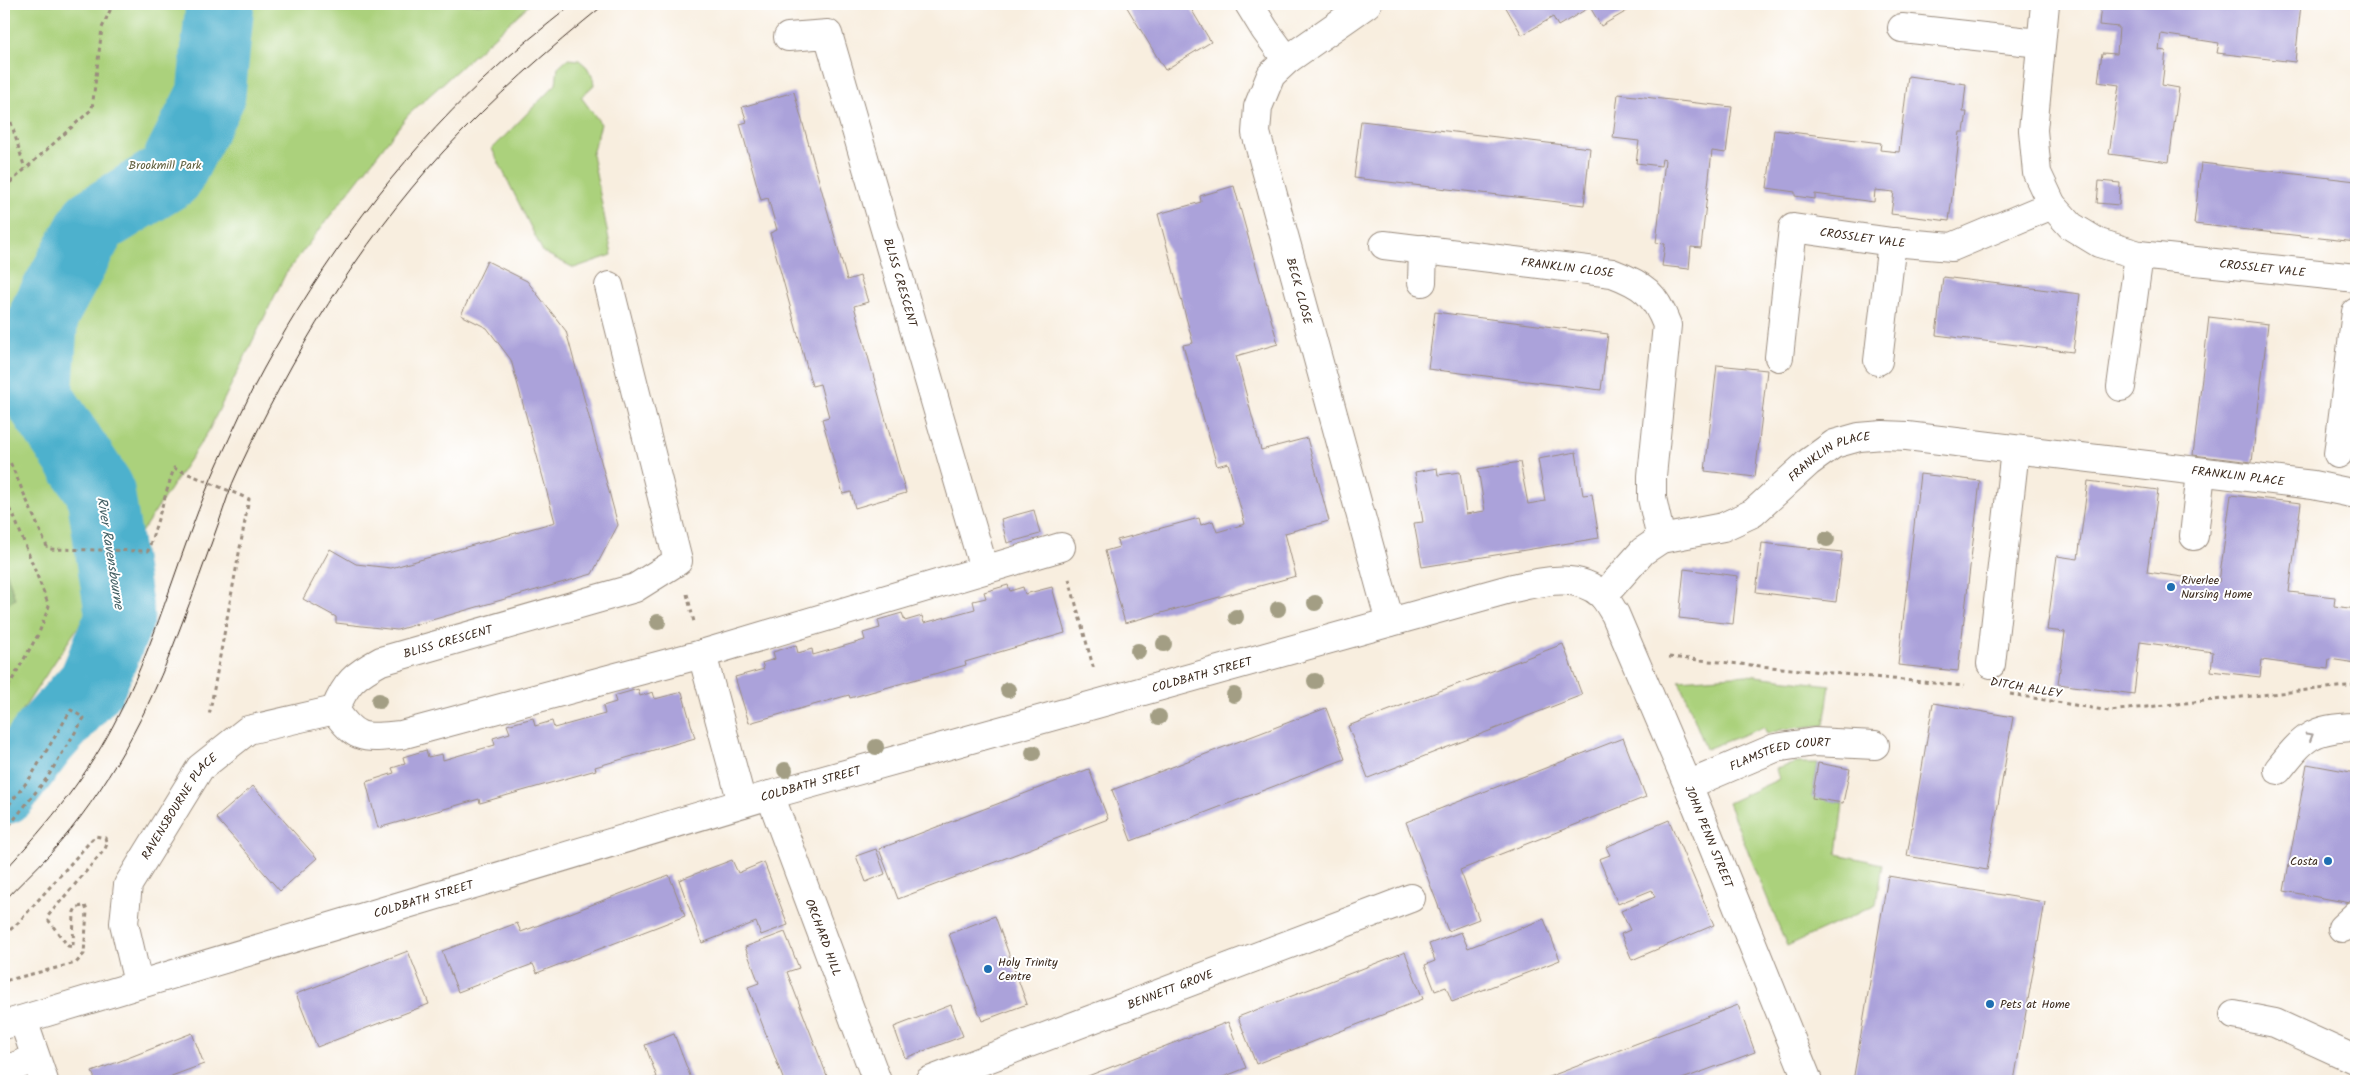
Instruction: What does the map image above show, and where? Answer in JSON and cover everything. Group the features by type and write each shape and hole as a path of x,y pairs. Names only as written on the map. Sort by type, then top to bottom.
{"street":[{"path":"1249,4 1265,30 1288,60"},
{"name":"BECK CLOSE","path":"1368,4 1288,60 1271,75 1258,107 1256,133 1390,622"},
{"name":"CROSSLET VALE","path":"2045,4 2032,130 2037,173 2052,205 2071,226 2099,243 2139,255 2356,278"},
{"path":"1902,28 2040,43"},
{"name":"BLISS CRESCENT","path":"788,37 828,34 984,569"},
{"name":"CROSSLET VALE","path":"1780,357 1793,228 1892,242 1952,247 2052,205"},
{"path":"1878,361 1892,242"},
{"name":"FRANKLIN CLOSE","path":"1384,245 1604,272 1631,280 1650,292 1661,308 1667,325 1652,476 1652,498 1661,539"},
{"path":"1422,282 1423,250"},
{"path":"2120,387 2139,255"},
{"path":"608,286 678,561"},
{"path":"2338,454 2356,312"},
{"name":"FRANKLIN PLACE","path":"1603,596 1642,551 1661,539 1723,526 1752,513 1834,444 1859,437 1907,436 2313,485 2356,494"},
{"path":"1991,664 2015,450"},
{"path":"2194,536 2201,472"},
{"path":"335,710 345,726 356,735 371,737 401,736 702,654 1061,547"},
{"name":"BLISS CRESCENT","path":"335,710 343,690 357,673 381,661 635,588 678,561"},
{"name":"COLDBATH STREET","path":"13,1023 138,983 770,794 1513,588 1548,580 1566,580 1588,584 1603,596"},
{"name":"JOHN PENN STREET","path":"1603,596 1615,614 1688,785 1808,1081"},
{"path":"702,654 742,803"},
{"name":"RAVENSBOURNE PLACE","path":"138,983 124,923 128,885 200,768 248,730 335,710"},
{"path":"2278,770 2300,743 2318,732 2356,727"},
{"name":"FLAMSTEED COURT","path":"1688,785 1775,748 1814,742 1875,745"},
{"name":"ORCHARD HILL","path":"770,794 877,1081"},
{"name":"BENNETT GROVE","path":"929,1081 1411,898"},
{"path":"2234,1014 2275,1023 2356,1060"},
{"path":"13,1023 39,1070"},
{"path":"4,1075 16,1066 39,1070"}],"path":[{"path":"4,188 92,109 102,28 113,4"},
{"path":"4,99 25,169"},
{"path":"4,464 10,462 48,549 148,551 174,468 249,499 200,768"},
{"path":"4,502 13,514 49,606 39,633 4,694"},
{"path":"1061,547 1103,703"},
{"path":"678,561 702,654"},
{"name":"DITCH ALLEY","path":"1692,658 1973,687"},
{"name":"DITCH ALLEY","path":"2002,692 2109,711 2356,685"},
{"path":"4,811 30,778 71,710 84,718 47,778 4,832"},
{"path":"4,935 18,923 95,836 105,838 107,844 105,849 48,916 49,921 68,946 73,946 74,912 76,908 85,905 87,911 84,954 81,959 76,963 4,981"}],"green space":[{"name":"Brookmill Park","path":"4,4 530,4 408,115 286,273 208,432 4,738"},
{"path":"567,59 579,60 587,67 593,78 594,85 581,97 601,124 592,154 612,255 574,268 543,252 492,149 556,84 558,67"},
{"path":"4,564 15,599 4,607"},
{"path":"1747,675 1830,685 1824,725 1784,729 1767,734 1764,727 1706,749 1679,680"},
{"path":"1796,763 1818,763 1812,797 1843,803 1837,854 1882,864 1876,905 1787,946 1728,803 1779,779 1776,769"}],"building":[{"path":"1125,4 1188,4 1211,42 1165,70"},
{"path":"1504,4 1639,4 1601,26 1590,7 1558,26 1553,17 1522,35"},
{"path":"2101,4 2301,4 2295,62 2217,53 2219,43 2161,34 2159,50 2166,51 2162,85 2179,88 2169,162 2109,154 2119,85 2098,82 2102,53 2117,54 2119,27 2099,25"},
{"path":"1908,76 1966,84 1963,112 1967,112 1964,132 1960,132 1949,221 1891,214 1894,192 1875,190 1874,202 1815,194 1815,199 1795,196 1795,192 1767,188 1774,130 1881,143 1880,150 1899,152"},
{"path":"794,92 847,280 860,276 868,302 854,306 906,493 855,508 851,492 843,494 822,419 829,417 820,384 812,386 770,233 777,230 768,198 761,200 740,124 747,122 742,107"},
{"path":"1618,94 1732,107 1726,153 1712,151 1701,248 1691,247 1689,269 1662,266 1665,244 1656,243 1665,160 1662,159 1661,166 1636,163 1639,141 1613,138"},
{"path":"1361,121 1590,148 1584,205 1354,178"},
{"path":"2201,163 2356,181 2356,242 2194,224"},
{"path":"2099,181 2120,183 2119,205 2097,203"},
{"path":"1234,186 1278,344 1236,356 1261,450 1307,438 1329,521 1285,533 1296,576 1125,623 1105,551 1119,547 1117,540 1199,518 1201,525 1213,521 1217,532 1245,524 1228,463 1217,466 1183,345 1193,343 1158,214 1201,202 1200,196"},
{"path":"487,261 527,281 566,331 618,525 592,574 397,630 336,623 336,617 303,599 330,549 356,564 391,568 555,522 511,360 487,328 461,315"},
{"path":"1943,277 2080,294 2073,352 1936,335"},
{"path":"1435,312 1608,334 1601,390 1428,369"},
{"path":"2209,317 2268,324 2252,462 2193,455"},
{"path":"1717,365 1767,370 1755,477 1705,471"},
{"path":"1576,452 1583,495 1592,494 1599,538 1422,567 1414,523 1423,522 1415,472 1437,468 1438,475 1460,472 1466,514 1485,511 1478,469 1520,462 1528,504 1545,501 1538,459"},
{"path":"1920,474 1980,481 1958,671 1898,665"},
{"name":"Riverlee Nursing Home","path":"2088,481 2158,490 2147,572 2219,582 2231,495 2301,503 2289,592 2335,597 2334,606 2356,609 2356,663 2329,659 2328,669 2262,660 2260,677 2211,671 2213,652 2140,642 2134,694 2058,684 2065,632 2047,630 2057,556 2078,559"},
{"path":"1034,510 1040,534 1007,543 1001,519"},
{"path":"1762,543 1842,552 1836,602 1756,592"},
{"path":"1684,569 1738,576 1733,624 1679,618"},
{"path":"1008,585 1010,591 1023,587 1025,594 1052,587 1065,633 965,662 966,665 850,698 849,695 749,723 735,677 764,669 762,663 775,659 773,652 796,645 798,653 812,649 813,655 865,640 863,633 880,628 878,620 902,613 905,621 922,616 924,623 975,609 973,601 986,598 984,592"},
{"path":"1563,644 1582,695 1368,778 1348,726"},
{"path":"638,689 640,696 653,692 655,699 682,692 695,738 595,767 596,770 480,803 479,799 378,828 366,782 394,773 392,768 405,764 403,757 426,750 428,757 442,754 443,760 495,745 493,738 510,733 507,725 533,718 535,726 552,721 554,728 605,714 603,706 616,702 614,696"},
{"path":"1933,703 2013,717 1987,870 1907,856"},
{"path":"1326,708 1345,759 1131,841 1112,790"},
{"path":"1623,738 1646,797 1460,870 1479,919 1448,931 1406,822"},
{"path":"1818,763 1850,769 1843,803 1812,798"},
{"path":"2307,764 2356,773 2356,904 2284,891"},
{"path":"1089,769 1108,819 898,899 879,849"},
{"path":"253,786 317,858 280,891 216,818"},
{"path":"1669,820 1714,925 1632,960 1621,934 1630,930 1621,911 1655,897 1652,890 1618,904 1599,859 1610,855 1606,847"},
{"path":"876,849 885,874 866,882 856,856"},
{"path":"732,860 738,873 764,862 788,925 761,935 756,922 702,943 679,880"},
{"path":"669,875 685,916 537,973 533,964 458,992 442,951 517,923 521,932"},
{"path":"1888,876 2045,902 2014,1081 1853,1081"},
{"name":"Holy Trinity Centre","path":"995,916 1027,1004 982,1021 949,934"},
{"path":"1544,919 1560,960 1452,1002 1446,987 1435,991 1425,965 1435,961 1429,944 1461,932 1468,948"},
{"path":"785,932 799,968 787,972 829,1081 784,1081 748,987 759,983 745,947"},
{"path":"408,951 429,1004 317,1047 296,994"},
{"path":"1405,952 1423,999 1256,1064 1238,1017"},
{"path":"951,1005 963,1036 905,1058 894,1027"},
{"path":"1738,1005 1755,1052 1677,1081 1538,1081"},
{"path":"1228,1022 1246,1068 1213,1081 1075,1081"},
{"path":"192,1033 204,1064 158,1081 96,1081 92,1072"},
{"path":"674,1034 692,1081 647,1081 657,1077 645,1045"}],"waterway":[{"name":"River Ravensbourne","path":"4,790 44,738 92,684 120,617 100,490 38,397 44,314 94,222 170,175 211,95 220,4"}],"tram line":[{"path":"4,871 68,797 108,736 147,652 193,525 218,463 258,379 310,290 363,215 421,144 495,69 573,4"},
{"path":"4,901 50,854 71,829 125,748 167,661 238,471 281,386 328,304 382,225 443,152 521,75 605,4"}],"place":[{"name":"Riverlee Nursing Home","path":"2171,587"},
{"name":"Costa","path":"2328,861"},
{"name":"Holy Trinity Centre","path":"988,969"},
{"name":"Pets at Home","path":"1990,1004"}]}
